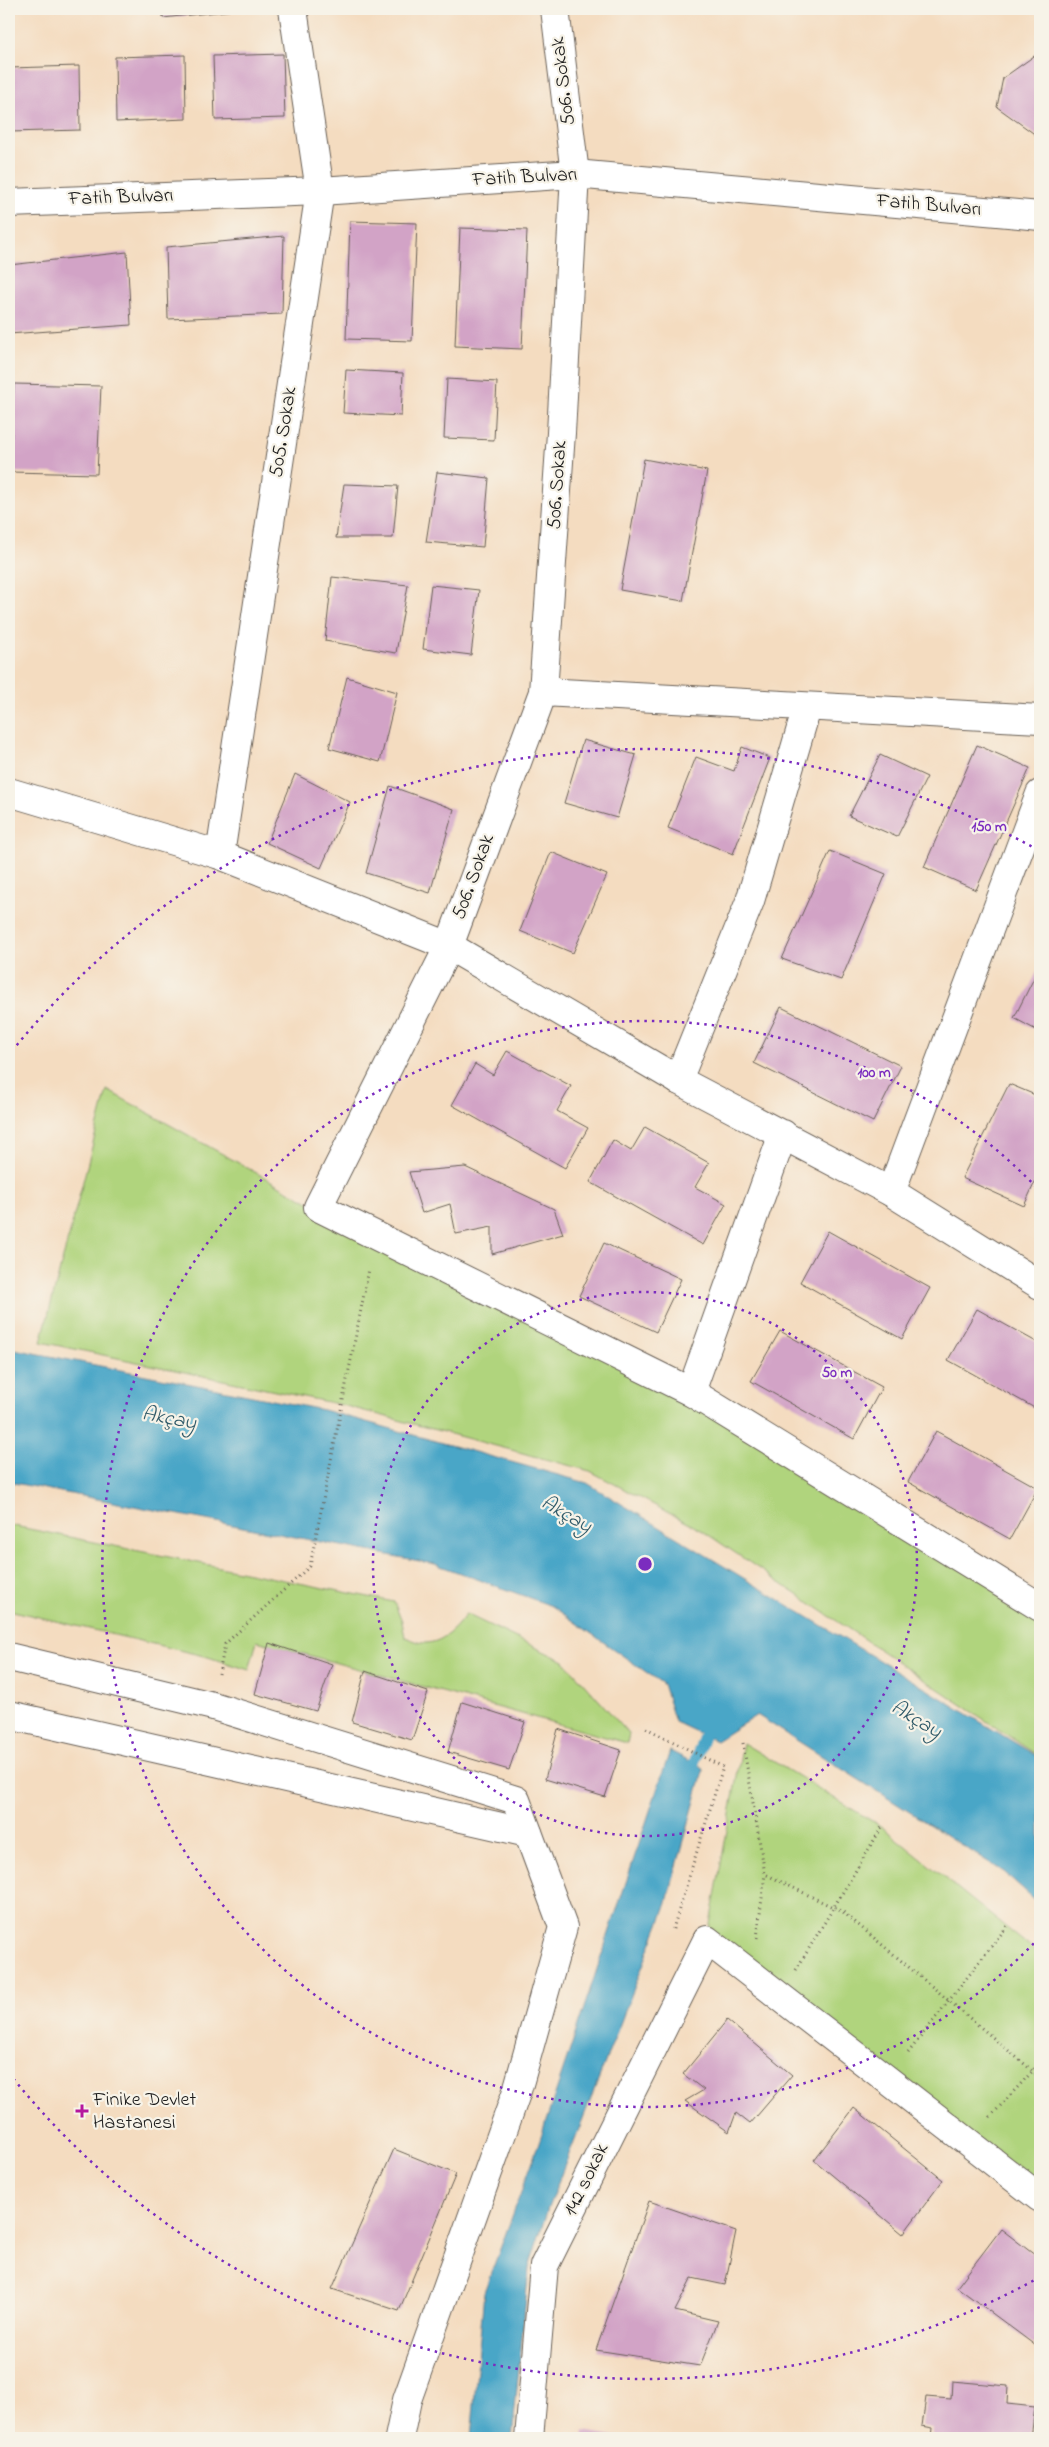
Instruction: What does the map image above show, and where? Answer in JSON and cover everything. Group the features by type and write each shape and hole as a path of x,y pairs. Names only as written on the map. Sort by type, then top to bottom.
{"street":[{"name":"505. Sokak","path":"220,855 320,191 293,9"},
{"name":"506. Sokak","path":"376,1235 318,1207 449,946 543,692 561,433 575,174 555,9"},
{"name":"Fatih Bulvarı","path":"9,203 320,191 575,174 1040,216"},
{"path":"543,692 807,708 1040,719"},
{"path":"678,1080 750,901 807,708"},
{"path":"9,792 220,855 449,946 678,1080 891,1192 1040,1285"},
{"path":"891,1192 1040,794"},
{"path":"690,1392 783,1134"},
{"path":"376,1235 690,1392 1040,1607"},
{"path":"9,1657 213,1706 516,1800 564,1928 517,2091 407,2400 399,2438"},
{"path":"9,1715 528,1833"},
{"name":"142 sokak","path":"529,2438 544,2266 707,1940 752,1975"},
{"path":"752,1975 1040,2198"}],"path":[{"path":"213,1706 225,1644 310,1566 376,1235"},
{"path":"646,1728 723,1766"},
{"path":"743,1744 765,1874 752,1975"},
{"path":"780,1997 882,1827"},
{"path":"765,1874 843,1912 1040,2077"},
{"path":"887,2081 1009,1924"},
{"path":"967,2142 1040,2063"}],"green space":[{"path":"107,1090 318,1207 691,1392 1040,1607 1040,1757 701,1530 590,1471 342,1405 41,1342"},
{"path":"9,1525 394,1602 402,1622 405,1637 425,1643 444,1637 454,1629 466,1614 564,1661 629,1734 627,1743 257,1641 249,1670 208,1657 9,1610"},
{"path":"743,1743 882,1827 1040,1955 1040,2197 707,1940"}],"water":[{"name":"Akçay","path":"9,1348 323,1410 587,1483 1040,1758 1040,1904 1004,1872 757,1715 716,1741 675,1722 663,1684 552,1606 435,1564 9,1482"},
{"path":"670,1751 704,1768 665,1909 548,2208 529,2267 512,2438 471,2438 484,2292 532,2163"}],"building":[{"path":"162,9 234,9 235,10 163,18"},
{"path":"283,54 285,118 215,120 213,56"},
{"path":"1037,54 1040,57 1040,138 997,107 1003,78"},
{"path":"185,55 186,119 116,122 115,57"},
{"path":"79,66 80,130 10,132 9,68"},
{"path":"350,221 417,223 412,341 346,339"},
{"path":"460,228 527,230 522,349 455,346"},
{"path":"284,236 282,314 168,319 166,247"},
{"path":"127,252 131,325 9,334 9,265"},
{"path":"346,370 403,373 401,416 343,413"},
{"path":"447,379 497,382 494,440 444,438"},
{"path":"14,384 101,386 97,474 10,472"},
{"path":"644,459 707,471 683,601 620,590"},
{"path":"437,472 489,478 483,547 426,542"},
{"path":"344,484 398,486 393,538 336,538"},
{"path":"332,577 408,585 396,653 325,641"},
{"path":"431,585 479,590 471,655 423,649"},
{"path":"347,677 397,692 380,762 329,748"},
{"path":"583,740 636,755 617,818 564,803"},
{"path":"977,745 1030,768 976,890 924,867"},
{"path":"742,747 770,758 733,854 668,828 696,757 734,771"},
{"path":"880,755 927,777 897,837 849,816"},
{"path":"295,774 350,802 321,868 267,843"},
{"path":"390,786 454,809 430,893 366,873"},
{"path":"830,851 886,874 841,980 782,959"},
{"path":"551,852 607,875 573,953 520,931"},
{"path":"1040,966 1040,1032 1014,1018"},
{"path":"781,1007 901,1066 873,1122 754,1063"},
{"path":"507,1051 571,1086 557,1111 588,1128 565,1168 452,1105 475,1064 493,1075"},
{"path":"1009,1084 1040,1097 1040,1171 1024,1206 962,1178"},
{"path":"645,1127 709,1163 695,1187 726,1204 703,1245 590,1182 613,1140 631,1151"},
{"path":"465,1167 554,1209 563,1234 492,1254 492,1227 456,1234 450,1204 422,1213 409,1172"},
{"path":"828,1231 930,1288 902,1339 800,1282"},
{"path":"604,1243 681,1279 656,1332 579,1296"},
{"path":"977,1309 1040,1344 1040,1411 948,1360"},
{"path":"780,1331 882,1387 854,1439 751,1381"},
{"path":"936,1431 1038,1488 1010,1539 908,1482"},
{"path":"269,1643 332,1664 316,1711 255,1694"},
{"path":"365,1671 428,1692 412,1740 352,1722"},
{"path":"462,1702 525,1722 509,1770 448,1752"},
{"path":"558,1729 621,1750 605,1797 545,1779"},
{"path":"727,2020 792,2075 750,2124 736,2113 729,2132 685,2101 704,2090 683,2074"},
{"path":"854,2108 943,2180 903,2234 814,2160"},
{"path":"394,2149 456,2174 399,2311 332,2289"},
{"path":"649,2201 736,2231 725,2285 692,2278 675,2311 718,2321 700,2366 596,2350"},
{"path":"1001,2229 1040,2259 1040,2349 957,2287"},
{"path":"952,2381 1008,2386 1007,2404 1035,2407 1031,2438 932,2438 933,2428 922,2426 926,2397 951,2399"},
{"path":"584,2431 620,2437 620,2438 583,2438"}],"waterway":[{"path":"689,1776 710,1721"}],"place":[{"name":"Finike Devlet Hastanesi","path":"82,2111"}]}
